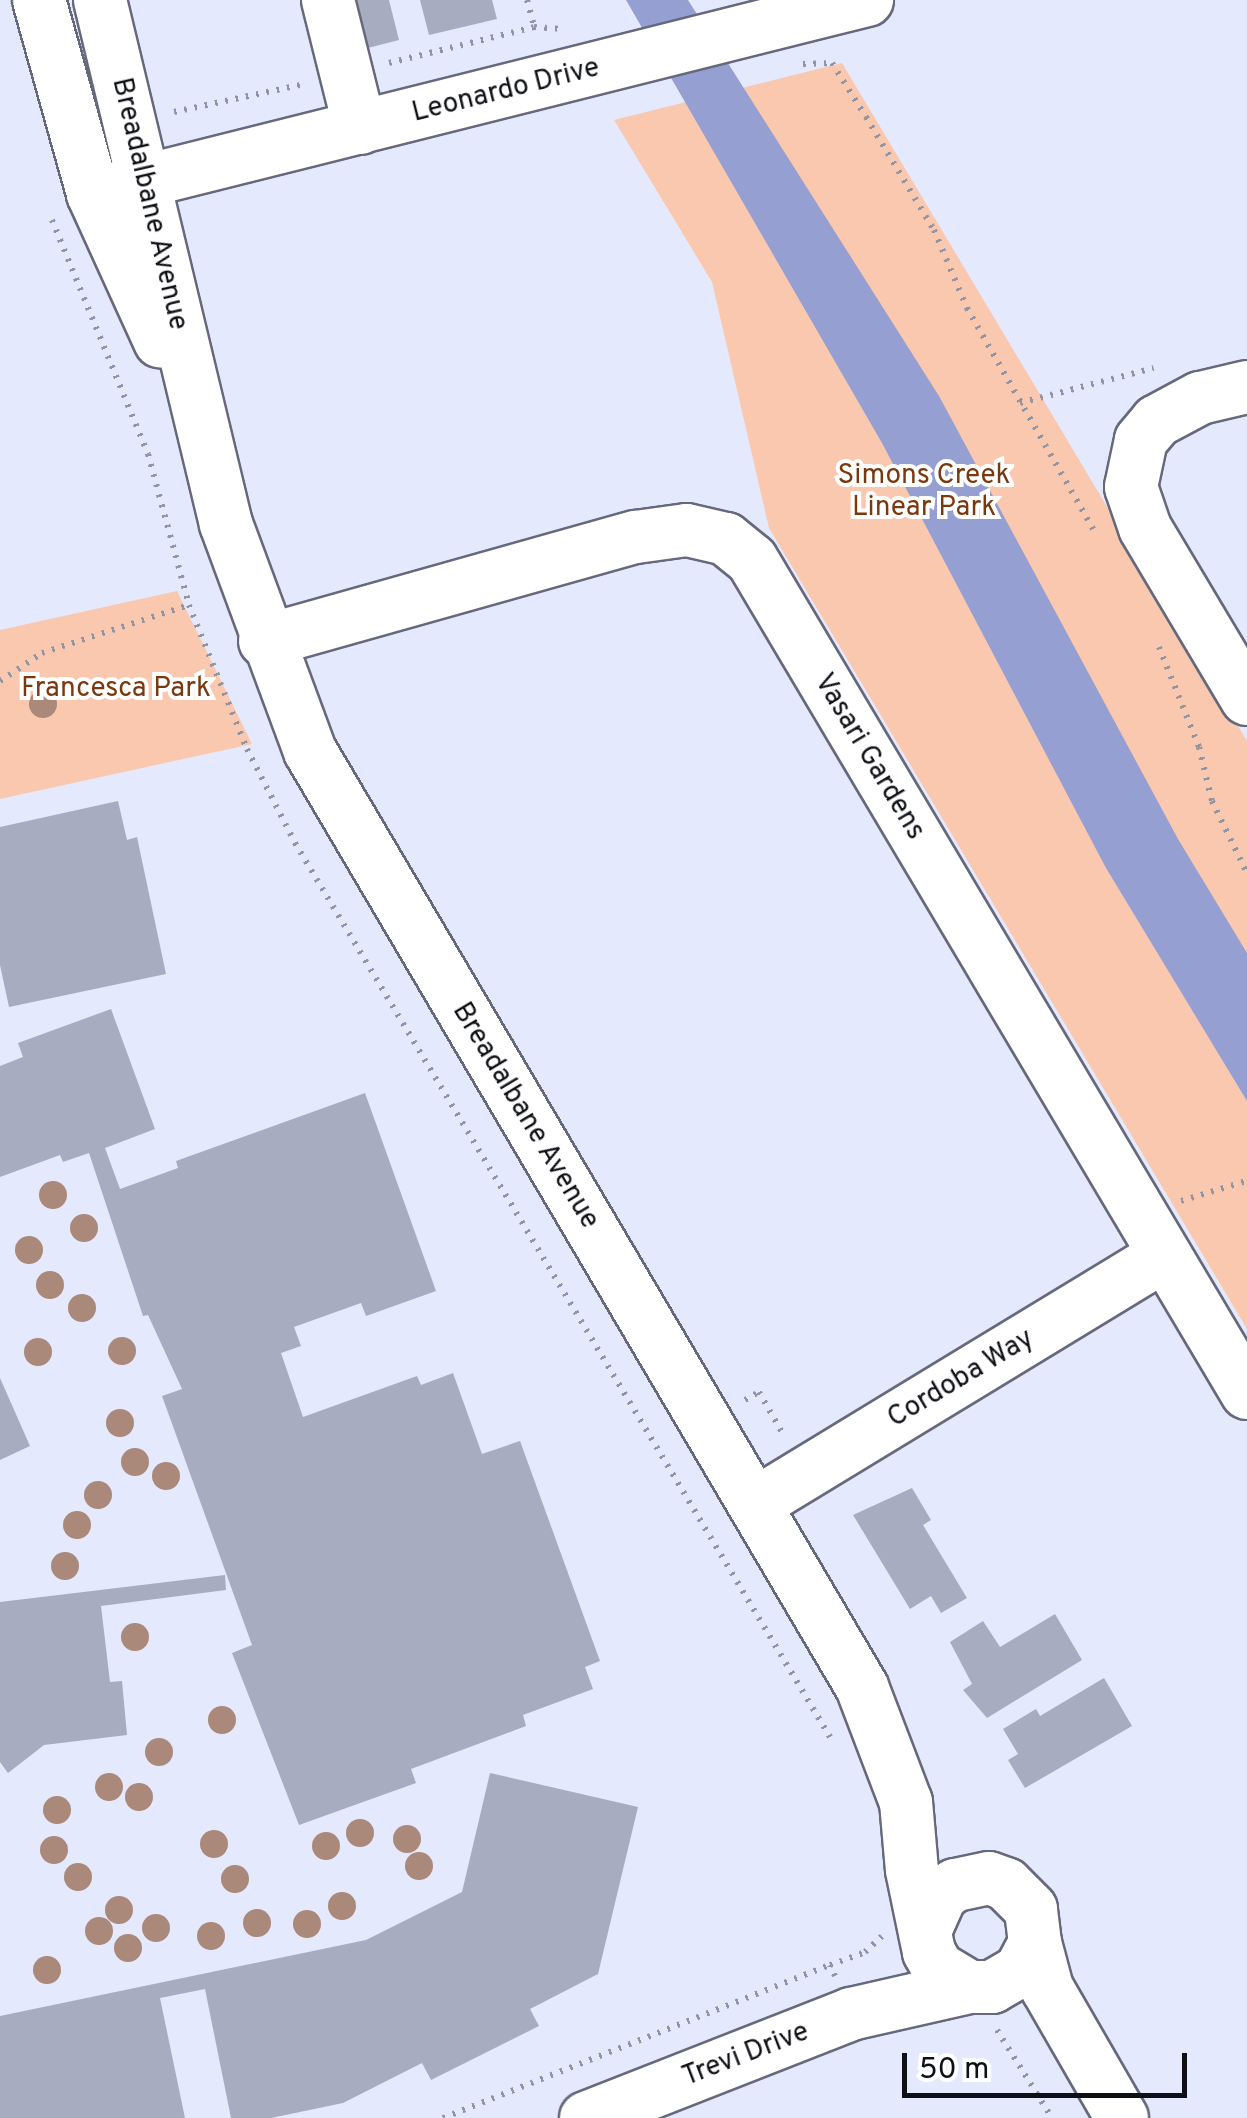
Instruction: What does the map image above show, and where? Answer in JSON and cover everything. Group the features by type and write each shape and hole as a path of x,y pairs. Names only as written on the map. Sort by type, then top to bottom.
{"street":[{"name":"Breadalbane Avenue","path":"39,0 93,194 140,305 198,407"},
{"name":"Breadalbane Avenue","path":"100,0 226,524 265,641 341,807 862,1687 906,1802 913,1928"},
{"path":"328,0 360,128"},
{"name":"Leonardo Drive","path":"93,194 808,11"},
{"path":"1247,386 1174,409 1141,440 1131,487 1136,508 1247,698"},
{"name":"Vasari Gardens","path":"265,641 636,537 687,530 726,539 752,560 1170,1221 1247,1393"},
{"name":"Cordoba Way","path":"757,1504 1170,1221"},
{"name":"Breadalbane Avenue","path":"906,1802 950,1852 989,1878"},
{"path":"1072,2038 938,1968 913,1928 955,1885 989,1878 1006,1884 1031,1908 1047,1988 1072,2038 1122,2118"},
{"name":"Trevi Drive","path":"851,2014 913,1928"},
{"path":"990,1993 1020,1972 1035,1943"},
{"name":"Trevi Drive","path":"589,2117 851,2014 990,1993"}],"path":[{"path":"527,0 534,27"},
{"path":"808,11 771,57 813,66 832,63 934,230 1020,403 1106,550"},
{"path":"1020,403 1172,364"},
{"path":"170,541 222,694 296,843 838,1750"},
{"path":"0,681 42,653 189,606"},
{"path":"1157,642 1199,747 1212,801 1247,872"},
{"path":"1170,1221 1247,1182"},
{"path":"656,1450 759,1392 784,1436 801,1426"},
{"path":"443,2118 865,1952 913,1928"},
{"path":"830,1965 851,2014"},
{"path":"990,1993 992,2027 1004,2035 1052,2118"}],"green space":[{"name":"Simons Creek Linear Park","path":"842,63 1247,741 1247,1329 769,528 712,282 614,120"},
{"name":"Francesca Park","path":"177,591 252,744 0,799 0,630"}],"water":[{"path":"626,0 688,0 939,396 1178,839 1247,953 1247,1101 1106,868 882,443"}],"building":[{"path":"351,0 389,0 399,40 364,49"},
{"path":"420,0 492,0 497,19 429,35"},
{"path":"118,801 127,840 137,837 166,974 9,1007 0,965 0,827"},
{"path":"111,1009 155,1129 105,1148 120,1189 178,1168 176,1161 365,1093 436,1291 366,1316 361,1303 294,1327 301,1346 281,1353 303,1417 417,1376 421,1385 453,1373 482,1454 520,1441 600,1661 585,1667 593,1689 523,1715 526,1726 411,1769 416,1783 299,1825 232,1653 252,1645 162,1396 182,1389 148,1315 143,1316 89,1153 63,1162 60,1155 0,1177 0,1066 23,1057 18,1043"},
{"path":"0,1378 30,1446 0,1460"},
{"path":"912,1488 931,1520 923,1525 967,1598 941,1613 931,1596 910,1609 853,1515"},
{"path":"225,1575 226,1590 101,1606 110,1682 122,1681 127,1735 44,1745 8,1773 0,1762 0,1602"},
{"path":"1055,1614 1082,1660 987,1718 963,1690 972,1684 950,1642 983,1621 1000,1647"},
{"path":"1104,1678 1132,1726 1025,1788 1008,1760 1018,1754 1003,1729 1036,1709 1040,1716"},
{"path":"490,1773 638,1807 598,1974 530,2009 539,2026 431,2080 422,2063 343,2103 271,2118 231,2118 205,1989 160,1998 185,2118 0,2118 0,2016 366,1940 462,1892"}]}
